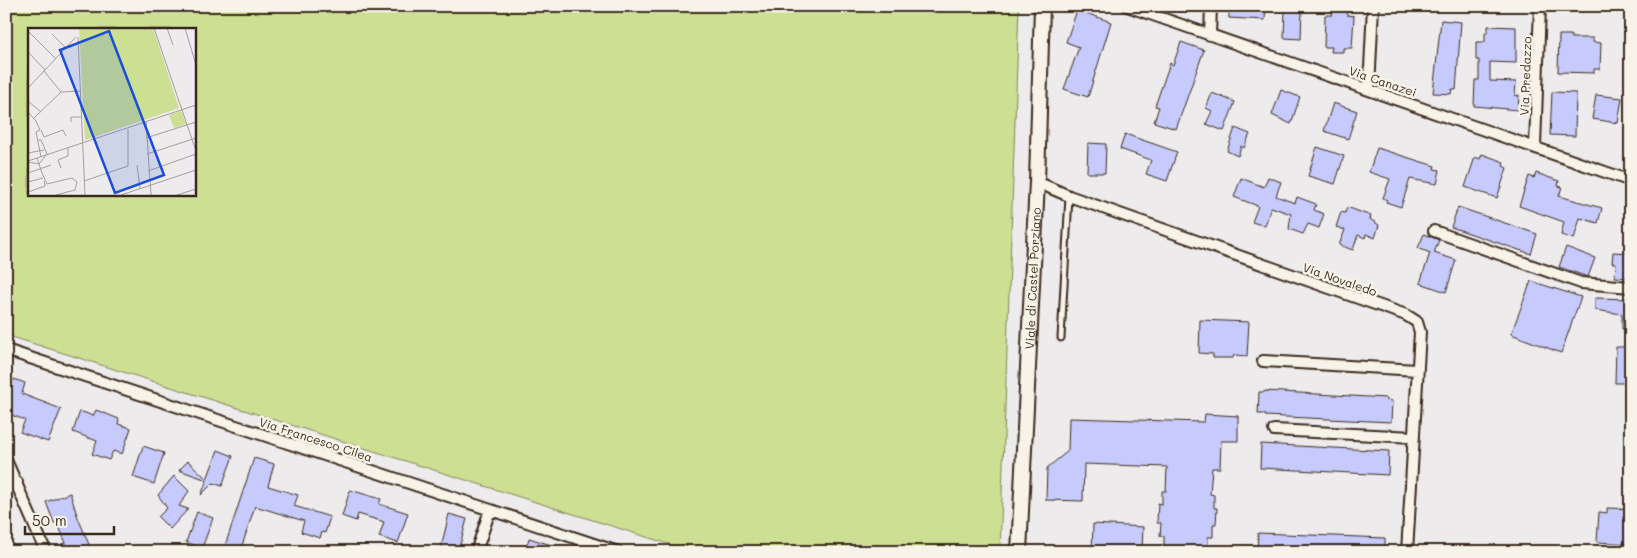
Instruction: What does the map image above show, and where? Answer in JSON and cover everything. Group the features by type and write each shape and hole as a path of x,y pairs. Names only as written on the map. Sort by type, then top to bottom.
{"street":[{"name":"Viale di Castel Porziano","path":"1019,552 1037,182 1042,6"},
{"name":"Via Canazei","path":"1127,6 1535,146 1631,181"},
{"path":"1210,35 1211,6"},
{"path":"1369,89 1373,6"},
{"name":"Via Predazzo","path":"1535,146 1540,6"},
{"name":"Via Novaledo","path":"1037,182 1069,196 1409,316 1417,322 1420,329 1407,552"},
{"path":"1434,231 1581,283 1631,287"},
{"name":"Via Francesco Cilea","path":"6,350 618,552"},
{"path":"1264,361 1417,370"},
{"path":"1274,430 1414,437"},
{"path":"6,460 18,482 46,552"},
{"path":"6,488 18,482"},
{"path":"476,552 490,510"}],"lane":[{"path":"1061,338 1069,196"}],"green space":[{"path":"6,6 1019,6 1000,552 694,552 6,335"}],"building":[{"path":"1229,6 1266,6 1265,20 1229,18"},
{"path":"1285,9 1302,9 1301,39 1284,38"},
{"path":"1333,9 1347,10 1347,15 1354,16 1352,48 1343,48 1343,52 1331,52 1332,47 1324,47 1325,15 1332,15"},
{"path":"1077,10 1111,22 1088,97 1064,89 1079,47 1066,42"},
{"path":"1441,20 1461,22 1456,90 1452,89 1451,94 1433,93"},
{"path":"1488,26 1516,27 1516,63 1490,62 1490,81 1516,82 1515,96 1519,95 1518,110 1474,106 1475,80 1479,80 1479,60 1476,60 1476,42 1485,42 1485,32 1488,32"},
{"path":"1559,35 1571,35 1571,38 1593,38 1593,42 1601,43 1600,69 1594,69 1594,73 1558,72"},
{"path":"1181,42 1204,50 1176,129 1154,122 1159,107 1155,106 1170,63 1173,65"},
{"path":"1281,90 1300,97 1291,124 1272,115"},
{"path":"1552,92 1576,93 1575,136 1550,135"},
{"path":"1212,93 1235,102 1224,131 1206,124 1212,111 1206,108"},
{"path":"1596,95 1622,98 1618,123 1592,119"},
{"path":"1333,103 1357,111 1348,139 1324,131"},
{"path":"1235,128 1250,134 1244,148 1241,146 1238,156 1227,151"},
{"path":"1125,134 1177,152 1167,181 1146,174 1151,160 1120,149"},
{"path":"1088,143 1106,144 1105,173 1087,173"},
{"path":"1317,147 1344,156 1335,184 1308,176"},
{"path":"1377,148 1435,166 1434,169 1440,170 1437,184 1410,179 1401,207 1386,202 1387,200 1383,198 1390,179 1369,172"},
{"path":"1482,154 1504,162 1503,166 1507,168 1497,198 1465,187 1475,157 1480,159"},
{"path":"1536,173 1559,181 1558,186 1562,187 1559,196 1602,208 1598,223 1580,218 1574,239 1561,235 1564,222 1519,206 1529,176 1534,178"},
{"path":"1268,177 1281,182 1276,196 1295,203 1297,197 1316,204 1314,210 1324,214 1319,228 1308,224 1303,234 1289,229 1291,214 1271,207 1265,226 1252,222 1258,206 1234,197 1241,178 1264,187"},
{"path":"1347,207 1371,216 1370,219 1379,225 1375,238 1366,234 1365,238 1358,235 1353,250 1339,245 1345,230 1336,227 1341,212 1345,213"},
{"path":"1458,207 1537,234 1531,254 1451,227"},
{"path":"1424,234 1439,240 1434,253 1456,260 1446,292 1420,283 1430,253 1418,248"},
{"path":"1566,247 1595,258 1588,277 1559,267"},
{"path":"1613,252 1631,253 1631,278 1615,277 1616,263 1612,263"},
{"path":"1531,281 1581,297 1561,353 1511,334"},
{"path":"1595,298 1631,299 1631,329 1622,329 1622,314 1595,310"},
{"path":"1200,320 1249,322 1247,356 1234,355 1233,358 1213,358 1213,354 1199,353"},
{"path":"1616,347 1631,347 1631,383 1615,383"},
{"path":"14,379 25,383 22,394 61,409 48,442 20,432 25,420 6,413 6,385 11,387"},
{"path":"1259,392 1386,398 1386,400 1392,401 1391,422 1265,416 1265,414 1258,414"},
{"path":"96,410 119,419 118,424 131,428 122,454 113,451 109,460 92,454 97,441 73,432 80,411 93,416"},
{"path":"1205,414 1238,416 1238,441 1221,441 1220,468 1212,468 1210,494 1214,495 1214,508 1217,508 1216,524 1213,524 1213,537 1208,537 1208,549 1164,548 1164,536 1160,536 1161,523 1157,523 1158,503 1162,504 1162,491 1166,491 1167,467 1084,464 1083,501 1046,500 1047,468 1068,451 1069,418 1204,422"},
{"path":"1261,444 1389,451 1388,475 1260,468"},
{"path":"143,446 164,453 154,484 133,477"},
{"path":"218,450 233,456 222,486 213,483 201,495 207,480 179,470 188,461 207,479"},
{"path":"254,458 274,464 268,486 298,495 294,506 330,517 325,533 322,532 320,538 301,532 304,521 255,506 240,552 223,552"},
{"path":"174,476 189,491 179,506 188,509 170,529 158,517 167,508 158,495"},
{"path":"350,490 381,499 379,504 408,513 398,543 379,537 384,522 358,514 356,521 342,516"},
{"path":"70,493 92,552 64,552 61,544 66,543 57,522 54,523 46,502"},
{"path":"1607,508 1631,509 1631,544 1597,542 1599,512 1607,513"},
{"path":"197,512 213,518 202,548 186,542"},
{"path":"449,514 467,519 458,552 440,552"},
{"path":"1093,524 1143,527 1142,552 1092,552"},
{"path":"1258,533 1385,538 1385,552 1257,552"},
{"path":"529,538 567,550 566,552 525,552"}]}
